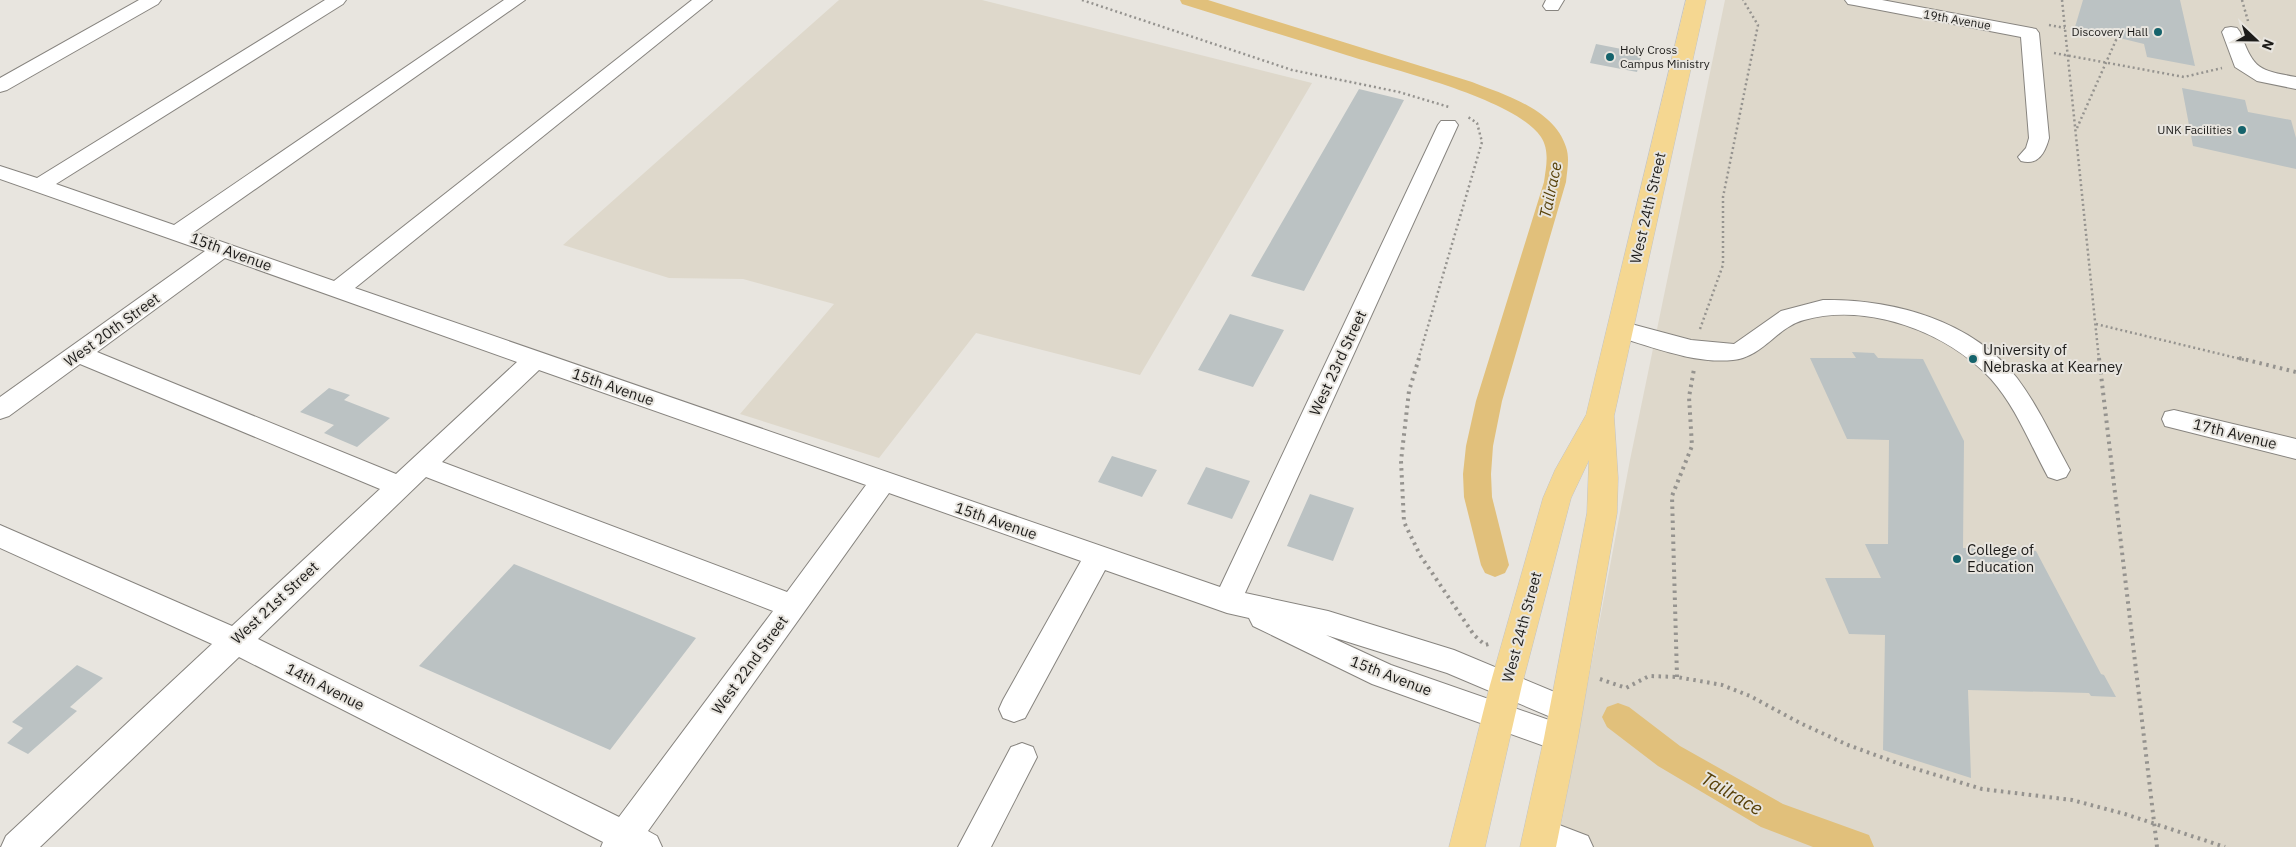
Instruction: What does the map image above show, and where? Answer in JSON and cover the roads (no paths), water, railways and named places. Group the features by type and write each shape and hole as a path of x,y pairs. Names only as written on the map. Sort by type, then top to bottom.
{"main road":[{"name":"West 24th Street","path":"1539,840 1563,724 1602,513 1604,478 1600,416 1696,0"},
{"name":"West 24th Street","path":"1467,847 1506,685 1557,498 1569,470 1600,416"}],"street":[{"path":"0,86 152,0"},
{"path":"40,185 338,0"},
{"path":"178,233 516,0"},
{"path":"336,290 703,0"},
{"name":"19th Avenue","path":"1854,0 1892,4 2031,41 2039,138 2036,150 2028,157"},
{"path":"2231,32 2242,64 2264,77 2296,83"},
{"name":"West 23rd Street","path":"1227,601 1448,124"},
{"name":"15th Avenue","path":"0,172 1227,601 1354,631 1454,663 1506,685 1563,724"},
{"name":"West 20th Street","path":"0,410 223,249"},
{"path":"1620,329 1698,351 1736,352 1753,344 1776,323 1797,313 1824,308 1855,308 1909,319 1959,342 1981,355 1998,372 2014,391 2057,470"},
{"path":"78,354 398,486"},
{"name":"West 21st Street","path":"16,847 534,360"},
{"name":"17th Avenue","path":"2174,419 2296,449"},
{"path":"421,465 792,606"},
{"name":"West 22nd Street","path":"629,844 792,606 883,482"},
{"name":"14th Avenue","path":"0,536 234,641 629,844"},
{"path":"1014,709 1098,556"},
{"name":"15th Avenue","path":"1227,601 1382,675 1499,716 1563,724"},
{"path":"974,847 1022,757"},
{"path":"0,840 12,847"},
{"path":"1539,840 1577,847"}],"waterway":[{"name":"Tailrace","path":"1189,0 1465,86 1518,109 1531,117 1551,136 1556,147 1557,156 1555,182 1489,401 1478,455 1478,497 1495,565"},
{"name":"Tailrace","path":"1618,717 1669,756 1773,816 1857,847"}],"place":[{"name":"Discovery Hall","path":"2158,32"},
{"name":"Holy Cross Campus Ministry","path":"1610,57"},
{"name":"UNK Facilities","path":"2242,130"},
{"name":"University of Nebraska at Kearney","path":"1973,359"},
{"name":"College of Education","path":"1957,559"}]}
